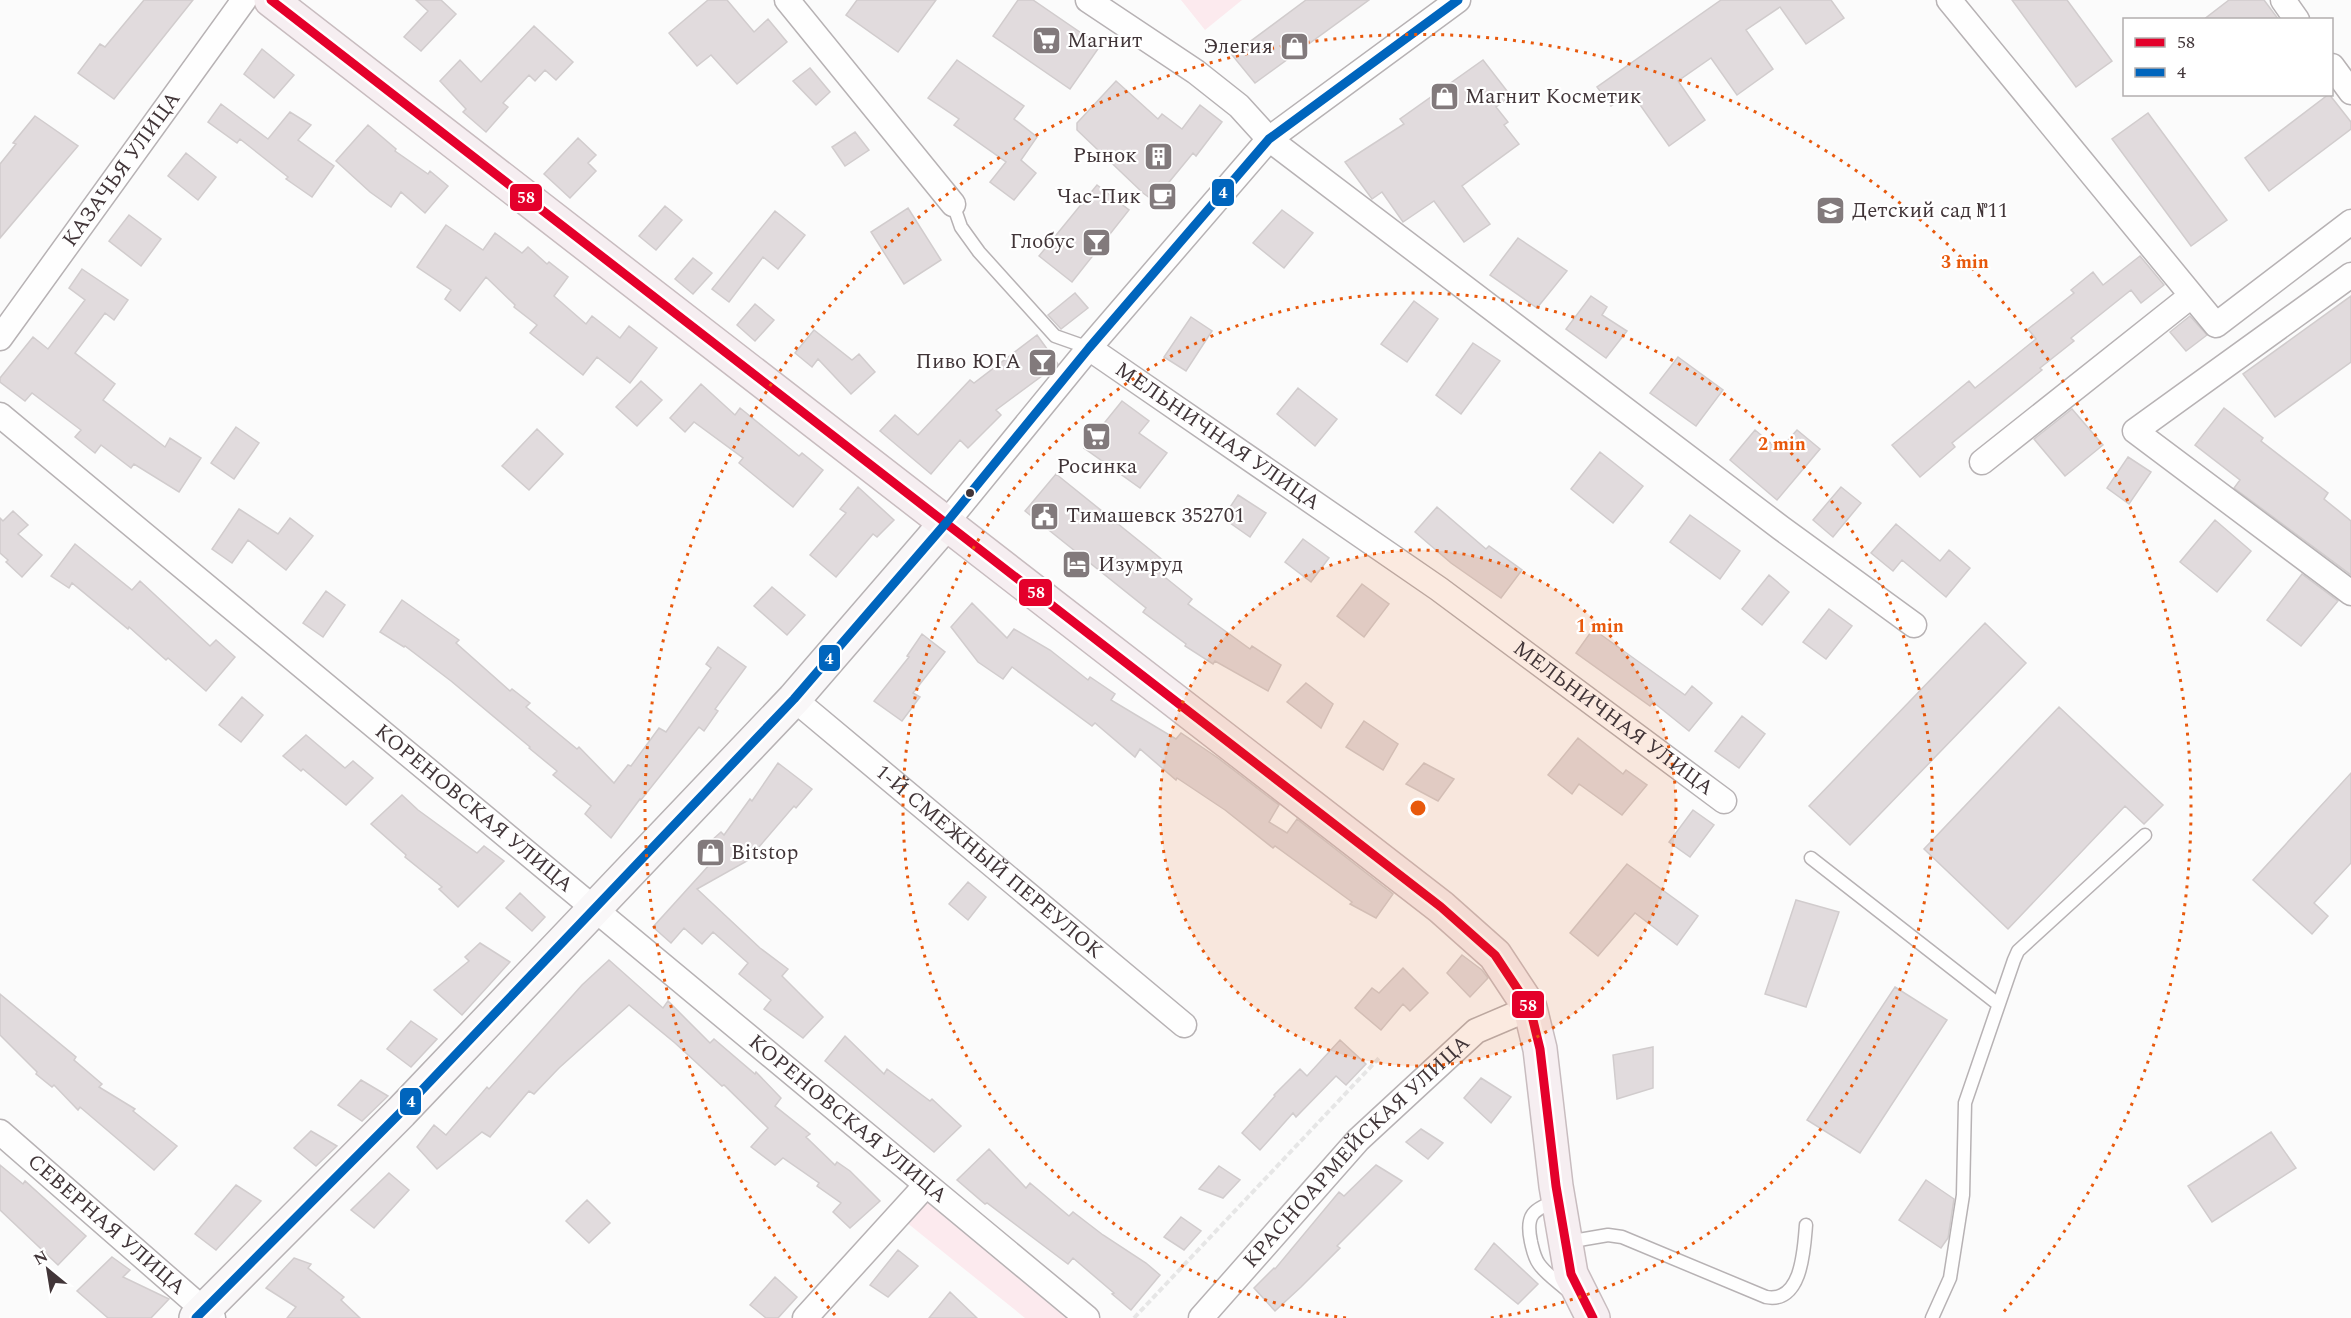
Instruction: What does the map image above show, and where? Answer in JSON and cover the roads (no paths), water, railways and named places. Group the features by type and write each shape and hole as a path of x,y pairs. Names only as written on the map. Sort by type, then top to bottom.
{"main road":[{"path":"271,0 1441,907 1495,955 1530,1008 1540,1049 1571,1274 1590,1313"}],"street":[{"name":"КАЗАЧЬЯ УЛИЦА","path":"0,338 244,0"},
{"name":"МЕЛЬНИЧНАЯ УЛИЦА","path":"787,0 952,204"},
{"path":"1088,0 1196,72 1239,106 1269,139 1781,528 1914,625"},
{"path":"204,1316 794,699 946,523 1089,348 1269,139 1457,0"},
{"path":"1949,0 2216,325 2351,222"},
{"path":"2283,0 2296,18"},
{"path":"2333,69 2351,93"},
{"path":"2351,275 2135,431 2351,593"},
{"path":"1982,462 2192,296"},
{"name":"МЕЛЬНИЧНАЯ УЛИЦА","path":"1089,348 1439,589 1725,801"},
{"name":"КОРЕНОВСКАЯ УЛИЦА","path":"0,416 1087,1318"},
{"name":"1-Й СМЕЖНЫЙ ПЕРЕУЛОК","path":"794,699 1184,1025"},
{"name":"КРАСНОАРМЕЙСКАЯ УЛИЦА","path":"1201,1318 1358,1140 1476,1031 1530,1008"},
{"name":"СЕВЕРНАЯ УЛИЦА","path":"0,1132 204,1316"},
{"path":"805,1318 926,1185"}],"lane":[{"name":"МЕЛЬНИЧНАЯ УЛИЦА","path":"952,204 961,227 979,252 1055,336 1089,348"},
{"path":"1932,1318 1950,1278 1964,1195 1965,1103 2018,951 2145,835"},
{"path":"1811,858 1998,1004"},
{"path":"1559,1200 1538,1208 1530,1217 1534,1254 1540,1266 1590,1313"},
{"path":"1566,1242 1608,1235 1622,1238 1766,1297 1775,1298 1785,1293 1793,1285 1803,1261 1806,1225"}],"place":[{"name":"Магнит","path":"1046,41"},
{"name":"Элегия","path":"1294,47"},
{"name":"Магнит Косметик","path":"1444,97"},
{"name":"Рынок","path":"1158,156"},
{"name":"Час-Пик","path":"1162,197"},
{"name":"Детский сад №11","path":"1831,211"},
{"name":"Глобус","path":"1096,242"},
{"name":"Пиво ЮГА","path":"1042,362"},
{"name":"Росинка","path":"1097,436"},
{"name":"Тимашевск 352701","path":"1045,516"},
{"name":"Изумруд","path":"1077,565"},
{"name":"Bitstop","path":"710,853"}]}
